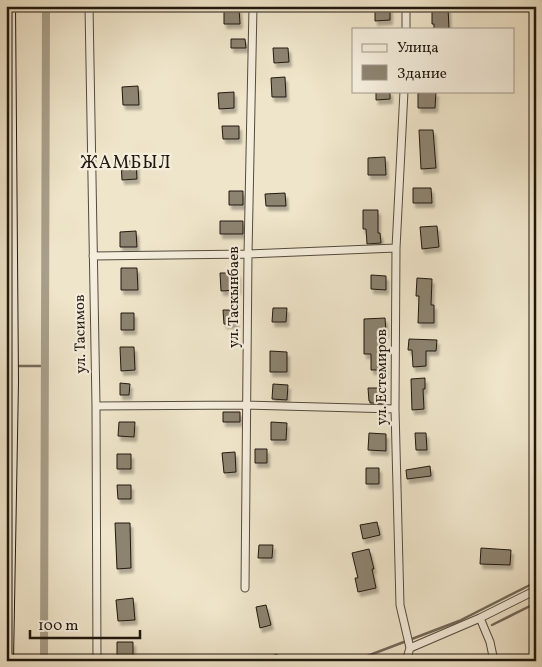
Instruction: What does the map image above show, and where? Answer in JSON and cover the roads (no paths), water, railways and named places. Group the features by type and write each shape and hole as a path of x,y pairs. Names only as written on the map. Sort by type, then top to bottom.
{"main road":[{"path":"8,661 10,6"}],"street":[{"name":"ул. Тасимов","path":"88,6 96,406 97,661"},
{"name":"ул. Таскынбаев","path":"245,588 248,254 253,6"},
{"path":"406,6 406,28"},
{"name":"ул. Естемиров","path":"404,92 396,248 395,410 400,605 410,648"},
{"path":"93,256 248,254 396,248"},
{"path":"96,406 247,405 395,410"},
{"path":"406,661 410,648 480,618 536,590"},
{"path":"480,618 490,642 494,661"}],"waterway":[{"path":"44,661 46,6"},
{"path":"16,366 45,366"},
{"path":"354,661 459,621 536,582"},
{"path":"492,625 536,603"}],"district":[{"name":"ЖАМБЫЛ","path":"126,163"}]}
